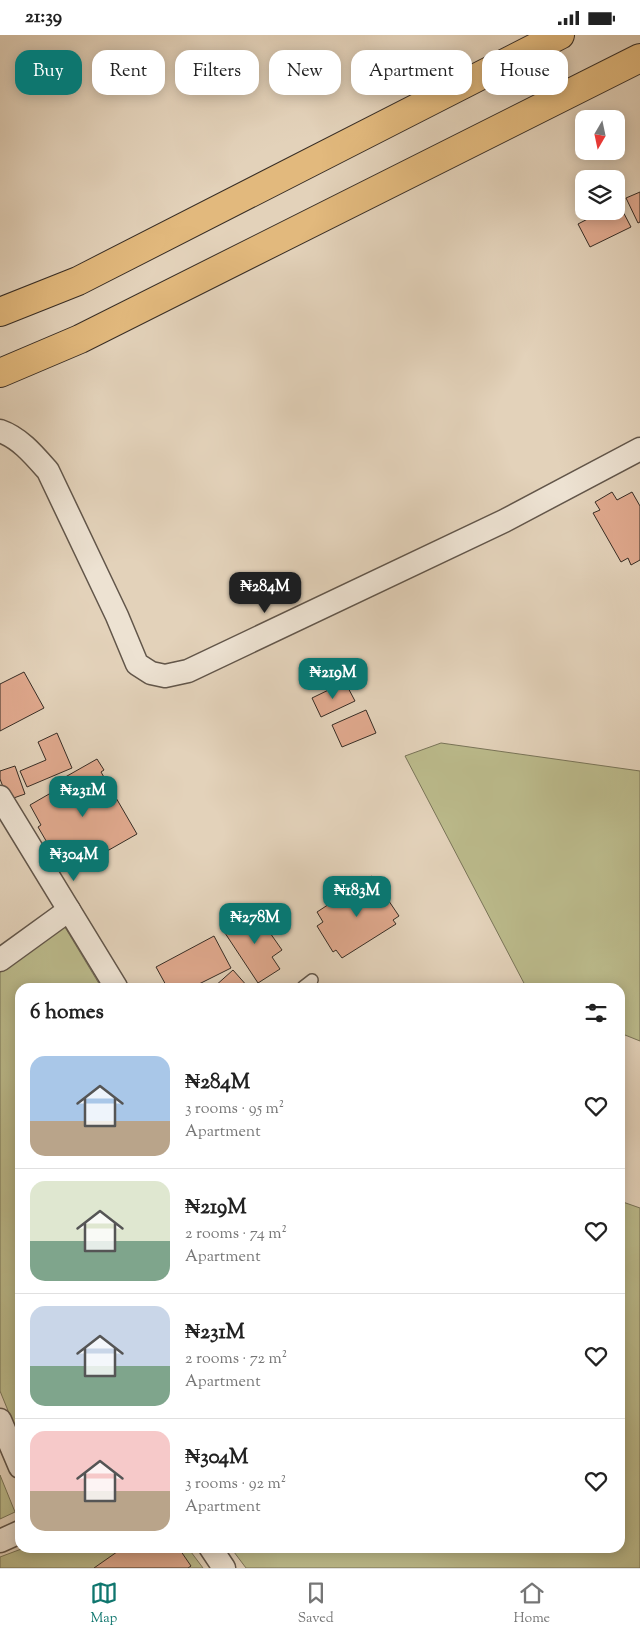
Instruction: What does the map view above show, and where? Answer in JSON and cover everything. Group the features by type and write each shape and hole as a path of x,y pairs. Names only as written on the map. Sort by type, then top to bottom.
{"highway":[{"path":"0,312 78,281 560,35"},
{"path":"0,373 88,335 640,58"}],"street":[{"path":"0,431 12,435 48,471 117,616 137,664 151,673 165,676 188,671 504,521 640,449"},
{"path":"0,797 114,983"},
{"path":"0,960 69,910"},
{"path":"0,1421 15,1456"},
{"path":"0,1541 15,1534"},
{"path":"214,1553 224,1568"}],"shaded area":[{"path":"441,743 640,771 640,1041 625,1035 625,983 524,983 405,756"},
{"path":"63,924 99,983 15,983 15,1428 0,1391 0,972"},
{"path":"625,1203 640,1208 640,1568 246,1568 235,1553 625,1553"},
{"path":"0,1475 15,1512 0,1519"},
{"path":"15,1551 15,1553 192,1553 203,1568 0,1568 0,1557"}],"building":[{"path":"640,192 640,222 638,223 626,198"},
{"path":"625,216 631,227 590,247 578,224 586,220 625,220"},
{"path":"612,492 617,500 632,492 640,506 640,560 631,565 628,558 621,562 593,513 600,510 595,502"},
{"path":"24,672 44,708 0,731 0,684"},
{"path":"345,682 355,701 321,717 312,698"},
{"path":"366,710 376,733 342,747 332,725"},
{"path":"57,733 72,768 27,787 20,771 46,760 38,742"},
{"path":"97,759 104,770 101,772 137,834 72,871 66,860 59,863 38,827 41,825 30,805 63,786 60,780"},
{"path":"15,766 25,794 8,800 0,779 0,771"},
{"path":"372,876 399,916 393,920 396,924 342,958 336,950 333,952 317,926 323,922 317,912"},
{"path":"254,910 282,950 272,957 280,969 258,983 223,930"},
{"path":"214,936 231,968 201,983 165,983 156,967"},
{"path":"233,970 244,983 218,983"},
{"path":"115,1553 182,1553 191,1566 188,1568 94,1568"}]}
